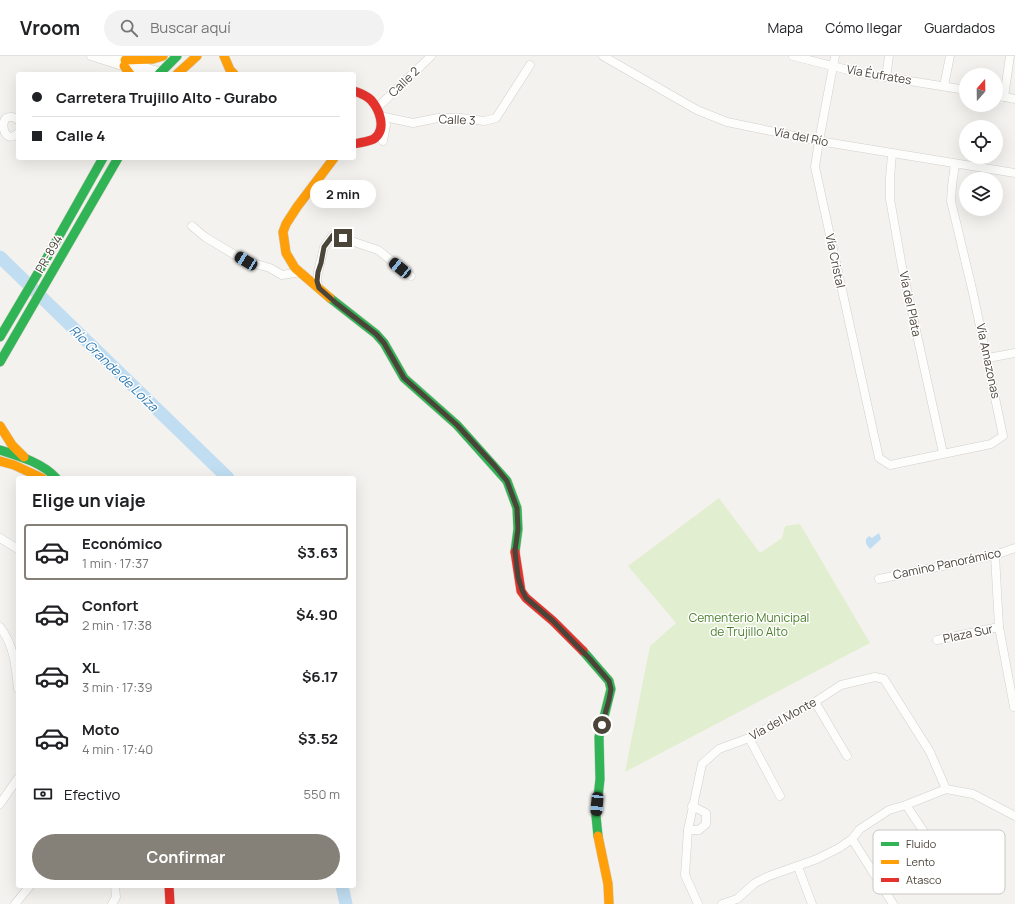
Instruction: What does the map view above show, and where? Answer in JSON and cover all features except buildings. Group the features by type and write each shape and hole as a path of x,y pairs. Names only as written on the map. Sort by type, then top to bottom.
{"main road":[{"path":"129,72 125,63 163,56"},
{"path":"164,72 177,56"},
{"path":"180,72 197,56"},
{"path":"224,56 226,63 232,72"},
{"path":"356,92 365,95 370,100 381,114 382,124 381,129 375,138 356,143"},
{"name":"PR-894","path":"0,337 102,160"},
{"name":"PR-894","path":"0,362 117,160"},
{"path":"332,160 286,224 283,232 283,239 286,253 290,261 300,272 336,303 376,334 384,343 404,378 457,425 507,481 517,508 518,529 515,551 518,577 526,598 553,621 609,681 611,689 599,737 600,779 596,816 608,884 609,904"},
{"path":"0,426 12,445 33,463"},
{"path":"0,450 33,463 54,474 55,476"},
{"path":"0,461 14,465 38,476"},
{"path":"169,888 170,904"}],"street":[{"path":"91,56 159,72"},
{"path":"109,56 143,72"},
{"name":"Calle 2","path":"381,114 431,56"},
{"name":"Vía del Río","path":"603,56 697,110 727,122 819,141 1015,174"},
{"name":"Vía Éufrates","path":"793,56 886,77 959,89"},
{"name":"Vía Cristal","path":"835,56 819,141 816,167 879,458 884,462"},
{"path":"886,77 889,56"},
{"path":"944,86 950,56"},
{"path":"1003,84 1010,56"},
{"name":"Calle 3","path":"381,114 413,123 438,118 461,118 484,122 496,118 530,65"},
{"path":"1003,97 1015,99"},
{"path":"381,114 383,141"},
{"path":"16,119 7,117 0,124 1,131 6,136 13,136 16,134"},
{"name":"Vía del Plata","path":"892,154 890,199 902,267 943,453"},
{"name":"Vía Amazonas","path":"884,462 890,465 991,444 1003,436 988,358 951,201 955,164"},
{"path":"192,226 205,237 246,261 270,268 282,275 300,272"},
{"path":"319,288 317,281 318,272 324,247 333,235 378,250 411,276"},
{"path":"988,358 1015,353"},
{"path":"0,538 16,548"},
{"name":"Camino Panorámico","path":"879,579 995,554 1015,548"},
{"path":"995,554 999,627 1014,707"},
{"path":"0,627 7,636 16,664"},
{"name":"Plaza Sur","path":"937,640 999,627"},
{"name":"Vía del Monte","path":"698,904 685,875 688,830 702,764 719,749 749,738 815,702 841,685 875,677 884,679 930,752 946,789"},
{"path":"815,702 847,756"},
{"path":"749,738 780,796"},
{"path":"0,804 16,781"},
{"path":"722,904 738,902 755,883 769,876 817,859 852,839 860,829 889,810 946,789 973,794 1015,816"},
{"path":"906,805 923,830"},
{"path":"688,830 699,830 706,824 706,813 692,806"},
{"path":"852,839 873,872"},
{"path":"798,866 812,904"},
{"path":"15,904 28,888"},
{"path":"112,904 116,898 115,888"},
{"path":"887,894 893,904"}],"green space":[{"name":"Cementerio Municipal de Trujillo Alto","path":"719,498 760,553 782,538 785,526 800,524 870,643 625,772 650,646 676,623 628,566"}],"water":[{"path":"879,533 881,539 870,549 866,544 866,539 869,536 872,538"}],"waterway":[{"name":"Río Grande de Loíza","path":"0,257 226,476"},
{"name":"Río Grande de Loíza","path":"342,888 346,904"}],"traffic: fast":[{"path":"161,72 177,56"},
{"path":"0,337 102,160"},
{"path":"0,362 117,160"},
{"path":"330,298 376,334 384,343 404,378 457,425 507,481 517,508 518,529 515,552"},
{"path":"0,450 38,464 54,476"},
{"path":"583,651 609,681 611,689 599,737 600,779 596,816 598,836"}],"traffic: slow":[{"path":"125,60 153,59 163,56"},
{"path":"179,72 197,56"},
{"path":"224,56 232,72"},
{"path":"124,66 128,72"},
{"path":"330,298 295,268 286,253 283,232 286,224 297,207 332,160"},
{"path":"0,426 12,445 24,457"},
{"path":"0,461 14,465 38,476"},
{"path":"598,836 608,884 609,904"}],"traffic: jam":[{"path":"356,92 365,95 371,100 377,108 381,124 379,134 375,138 356,144"},
{"path":"515,552 521,591 526,598 553,621 583,651"},
{"path":"169,888 170,904"}],"route":[{"path":"343,238 333,235 324,247 318,272 317,281 319,288 376,334 384,343 404,378 457,425 507,481 517,508 518,529 515,551 518,577 522,590 526,598 553,621 609,681 611,689 602,725"}]}
